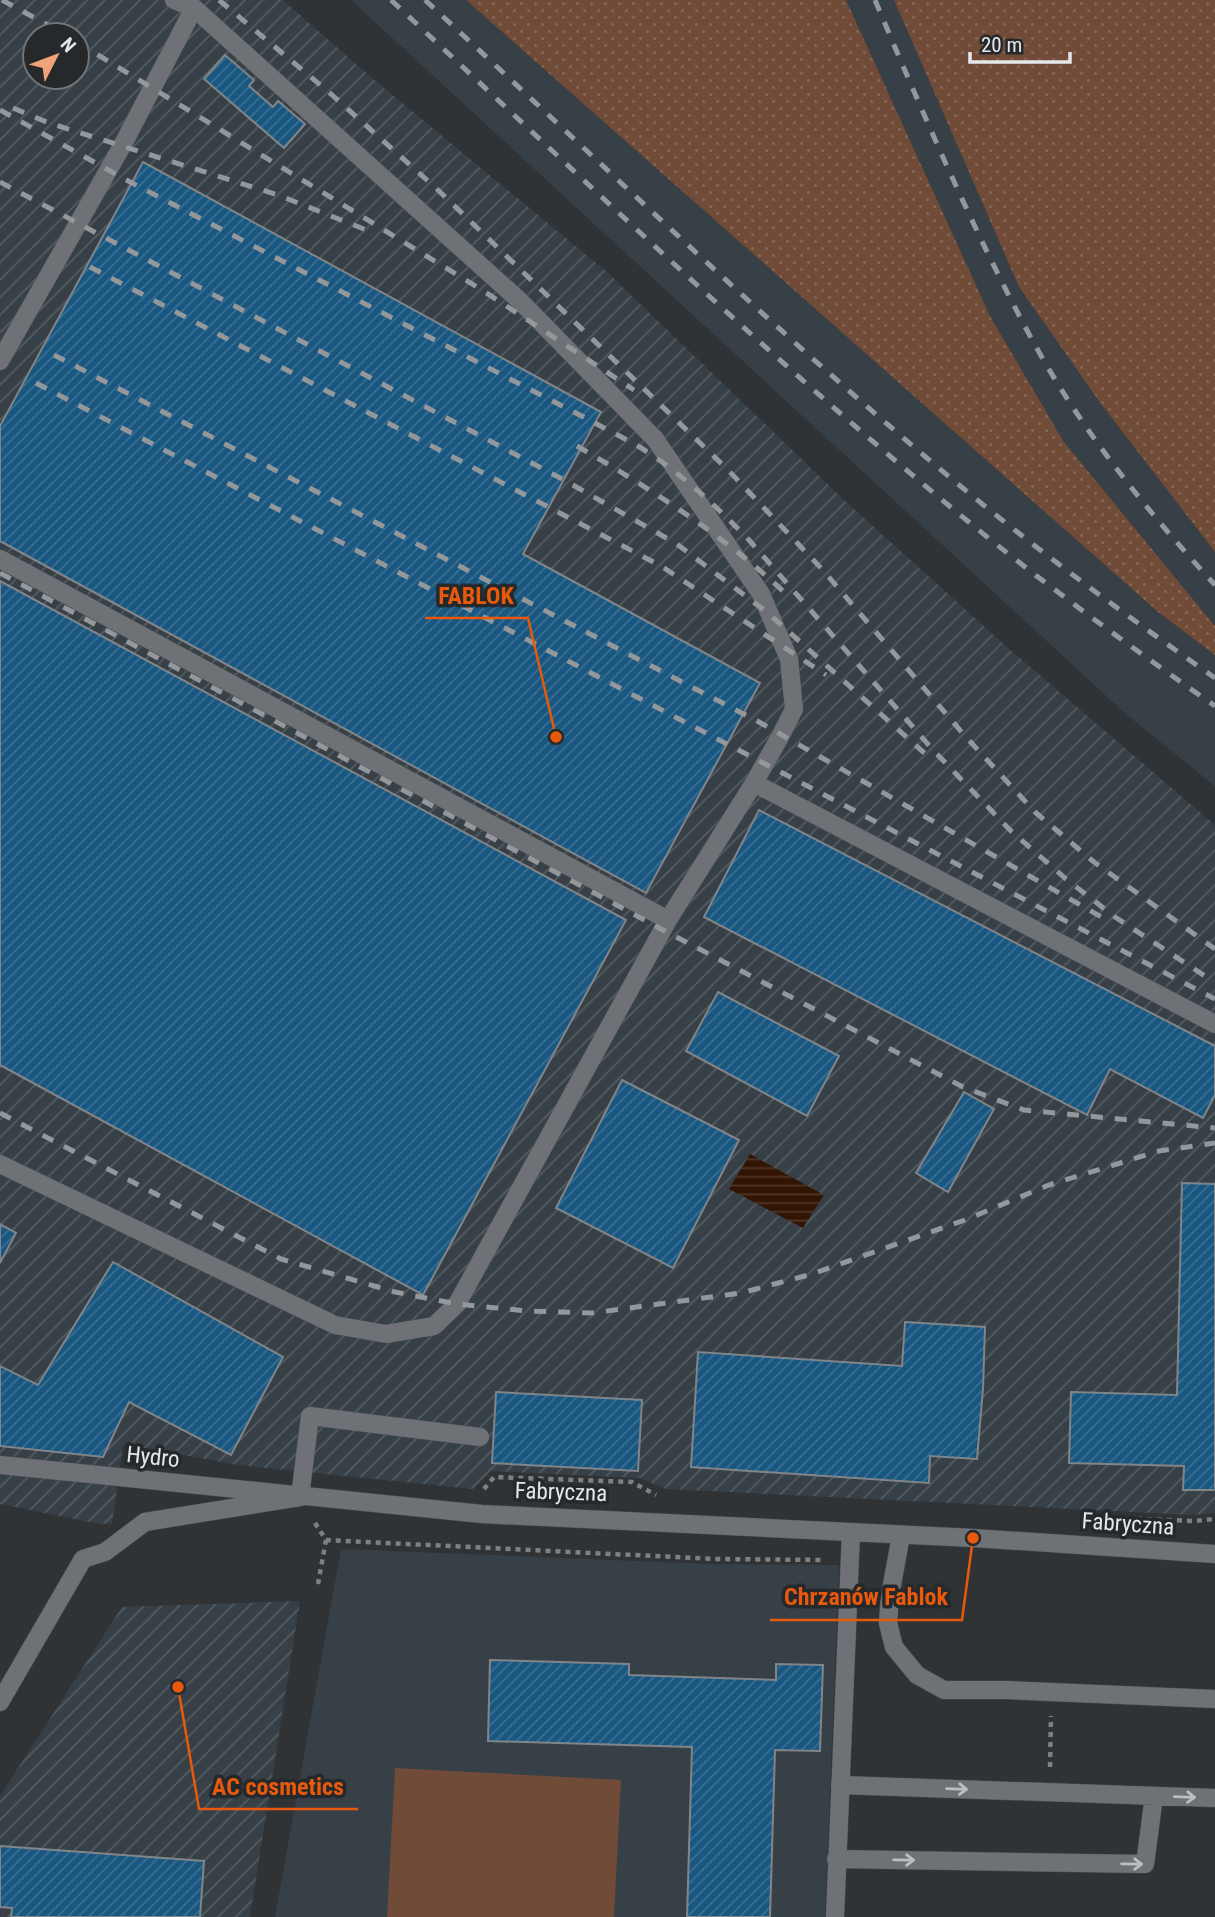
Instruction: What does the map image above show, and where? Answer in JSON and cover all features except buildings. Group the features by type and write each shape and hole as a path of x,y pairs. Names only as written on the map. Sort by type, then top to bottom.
{"street":[{"path":"0,1164 335,1325 386,1334 434,1326 457,1304 668,920 754,783 794,709 789,659 761,594 654,439 520,301 194,8 174,0"},
{"path":"0,361 122,146 194,8"},
{"path":"0,559 668,920"},
{"path":"754,783 1215,1024"},
{"path":"300,1497 310,1416 480,1437"},
{"name":"Hydro","path":"0,1465 300,1497"},
{"name":"Fabryczna","path":"0,1702 83,1559 105,1552 145,1522 300,1497 482,1514 851,1532 1215,1554"},
{"path":"835,1917 851,1532"},
{"path":"901,1535 894,1562 888,1623 894,1647 917,1675 944,1690 1215,1699"},
{"path":"840,1785 1215,1798"},
{"path":"836,1859 1145,1864 1154,1796"}],"path":[{"path":"300,1497 326,1540 318,1584"},
{"path":"326,1540 715,1559 849,1561"},
{"path":"1050,1792 1051,1692"}],"shaded area":[{"path":"0,0 283,0 372,78 607,272 843,499 1008,648 1215,825 1215,1513 1193,1515 666,1489 640,1478 491,1471 473,1489 238,1465 123,1444 112,1524 94,1523 0,1504"},
{"path":"351,0 466,0 1158,612 1215,655 1215,786 1127,715"},
{"path":"466,0 846,0 990,316 1064,442 1215,626 1215,655 1158,612"},
{"path":"846,0 894,0 1019,287 1101,404 1215,552 1215,626 1064,442 990,316"},
{"path":"894,0 1215,0 1215,552 1101,404 1019,287"},
{"path":"750,1154 824,1195 803,1228 729,1189"},
{"path":"341,1549 710,1564 839,1565 825,1917 275,1917"},
{"path":"300,1601 250,1917 0,1917 0,1796 122,1607"},
{"path":"395,1768 621,1780 614,1917 387,1917"}],"railway":[{"path":"2,0 40,21"},
{"path":"219,0 331,94 439,191 727,469 821,568 965,736 1035,812 1094,862 1215,949"},
{"path":"391,0 668,259 880,448 1049,585 1215,706"},
{"path":"425,0 694,251 900,435 1030,542 1215,678"},
{"path":"875,0 961,197 1042,358 1114,466 1215,585"},
{"path":"91,51 482,290 634,390"},
{"path":"13,108 49,123 278,195 374,233"},
{"path":"0,110 132,183 627,440 668,466 710,501 749,540 934,751 1010,830 1115,917 1208,978"},
{"path":"0,182 564,480 677,544 768,613 932,760"},
{"path":"90,267 661,566 826,675"},
{"path":"54,355 759,722 1105,919"},
{"path":"36,383 1215,999"},
{"path":"577,446 713,533 787,595"},
{"path":"0,573 663,930 963,1087 1024,1110 1215,1128"},
{"path":"0,1113 281,1259 395,1292 457,1304 527,1311 592,1313 741,1293 812,1274 965,1220 1049,1185 1159,1151 1215,1143"}],"place":[{"name":"FABLOK","path":"556,737"},
{"name":"Chrzanów Fablok","path":"973,1538"},
{"name":"AC cosmetics","path":"178,1687"}]}
